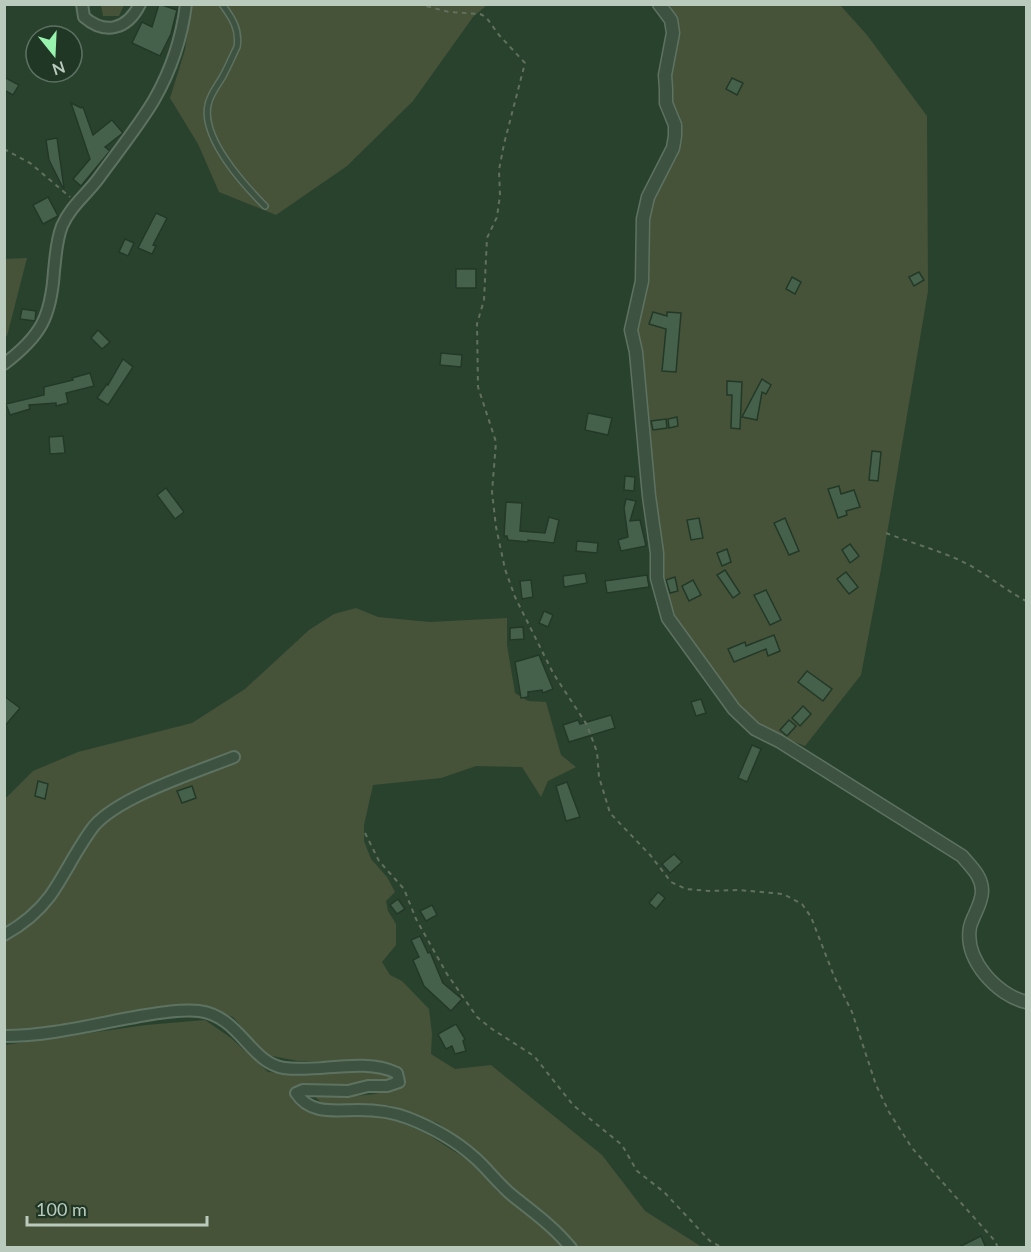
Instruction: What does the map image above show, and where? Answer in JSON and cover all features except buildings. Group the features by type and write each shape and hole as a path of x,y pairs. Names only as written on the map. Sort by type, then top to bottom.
{"street":[{"path":"82,4 84,17 94,25 108,29 123,23 135,13 140,4"},
{"path":"4,364 33,340 42,325 52,294 57,240 68,214 91,188 154,100 170,65 186,4"},
{"path":"659,4 670,20 673,33 665,75 666,103 675,125 675,136 673,148 648,197 643,219 642,281 631,330 636,352 649,496 657,553 657,578 668,618 734,709 754,729 779,741 962,856 979,876 982,890 981,900 970,927 972,954 999,990 1017,1000 1026,1002"},
{"path":"4,935 34,914 49,897 96,824 120,806 158,787 234,757"},
{"path":"4,1036 31,1036 158,1013 199,1011 220,1017 238,1030 264,1059 281,1068 306,1070 325,1067 386,1068 397,1073 399,1082 387,1086 368,1086 348,1091 303,1090 296,1093 301,1101 326,1112 358,1110 408,1118 461,1146 477,1159 495,1181 535,1213 570,1248"}],"lane":[{"path":"222,4 237,28 238,39 237,47 208,104 210,128 231,166 249,190 265,206"}],"path":[{"path":"418,4 448,12 480,14 486,17 525,63 499,170 500,195 497,217 487,238 484,300 477,324 478,387 496,442 492,492 496,527 505,569 515,597 553,673 587,725 597,752 599,777 610,813 651,856 671,882 686,889 783,894 802,904 811,917 834,976 852,1012 876,1085 889,1112 912,1148 995,1241 998,1248"},
{"path":"4,149 30,163 77,203"},
{"path":"886,533 957,559 989,576 1026,601"},
{"path":"365,832 379,861 404,889 416,919 447,974 477,1017 534,1056 573,1105 622,1145 637,1171 664,1191 710,1241 723,1248"}],"green space":[{"path":"101,4 124,5 119,16 103,16"},
{"path":"191,5 487,5 473,17 413,101 347,166 276,215 219,192 198,144 170,98 185,50"},
{"path":"670,5 840,5 867,35 927,116 928,291 861,675 805,746 767,729 731,695 679,627 663,590 661,534 655,500 637,331 648,277 648,215 658,186 677,157 681,138 679,115 671,99 671,75 678,40 676,19"},
{"path":"27,258 7,336 5,335 5,259"},
{"path":"356,608 378,617 430,622 507,618 507,645 515,693 528,701 546,702 561,755 576,767 548,781 541,797 522,767 476,766 441,778 373,785 364,825 364,841 371,859 387,877 395,892 386,901 388,911 396,924 396,945 382,962 390,975 402,981 429,1009 432,1034 431,1054 455,1069 491,1065 602,1155 645,1211 702,1247 578,1247 517,1192 478,1152 438,1123 388,1105 345,1107 323,1105 313,1094 361,1095 395,1089 406,1084 403,1069 373,1061 298,1061 267,1055 233,1017 205,1007 129,1013 5,1033 5,799 33,771 78,752 192,723 245,689 309,630 334,614"},
{"path":"205,1020 231,1038 268,1072 306,1074 359,1072 391,1075 390,1081 294,1090 292,1100 301,1108 322,1115 376,1115 396,1120 427,1134 474,1164 497,1191 538,1222 563,1247 5,1247 4,1045 146,1025"}]}
